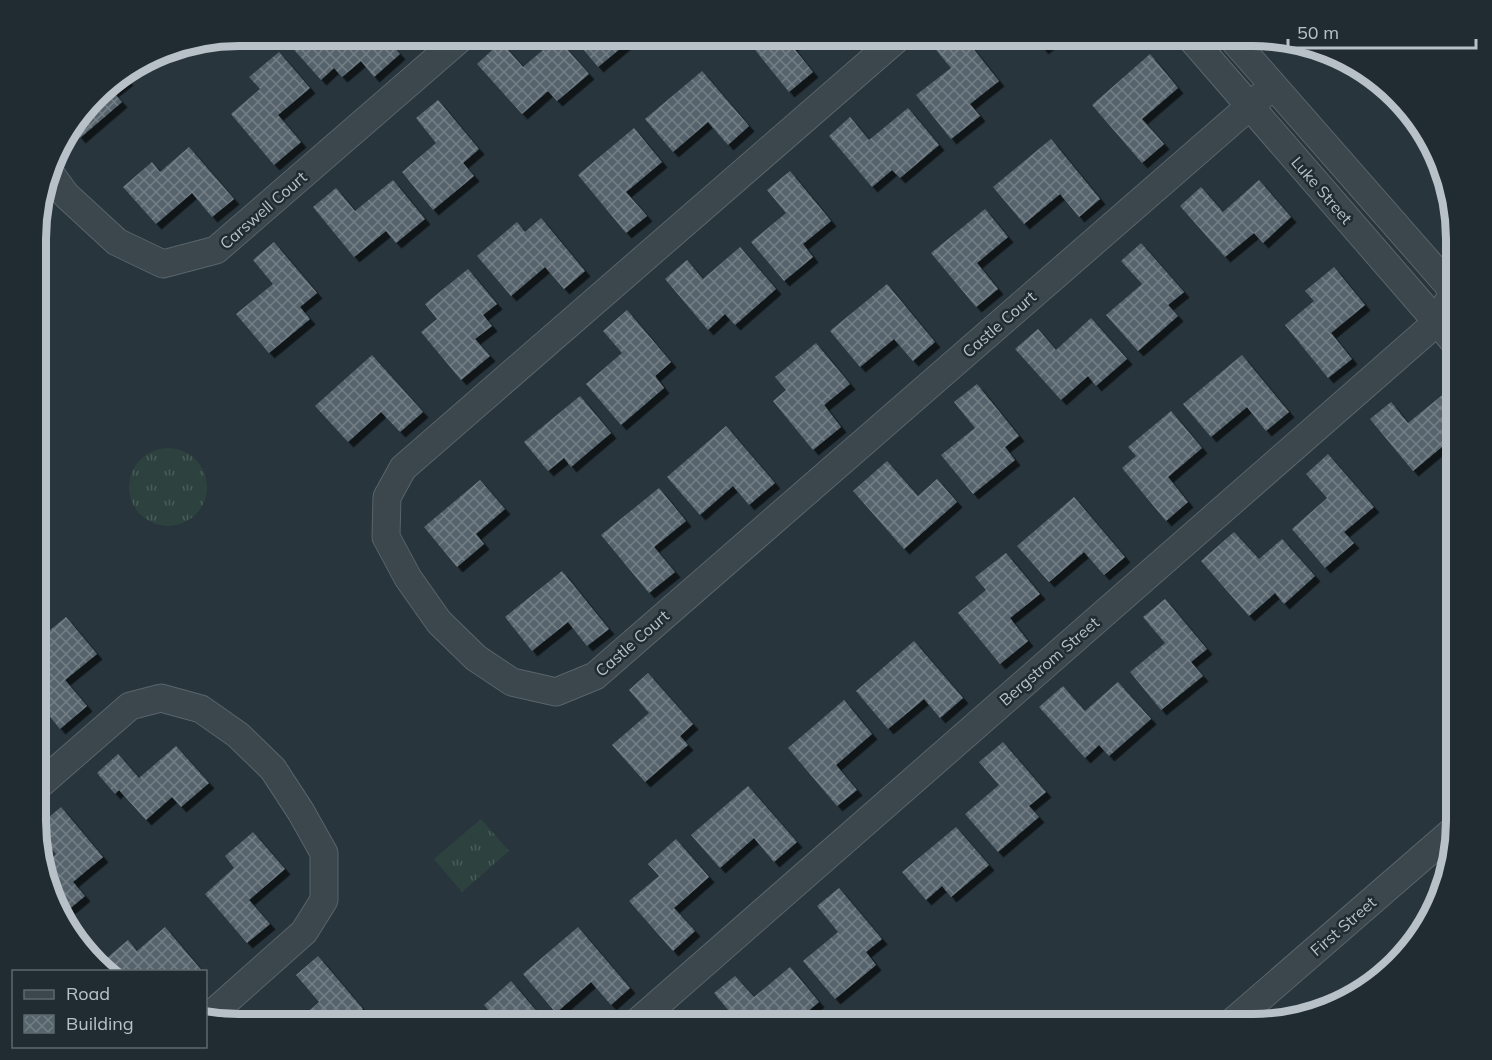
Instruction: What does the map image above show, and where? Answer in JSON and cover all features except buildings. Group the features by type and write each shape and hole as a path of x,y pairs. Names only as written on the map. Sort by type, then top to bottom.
{"street":[{"name":"Carswell Court","path":"56,181 66,195 117,242 163,264 216,250 451,46"},
{"name":"Castle Court","path":"888,47 403,468 387,498 386,537 408,578 439,622 476,658 512,682 556,692 595,676 1273,86"},
{"name":"Luke Street","path":"1198,47 1445,331"},
{"name":"Luke Street","path":"1239,47 1445,280"},
{"name":"Bergstrom Street","path":"647,1013 1437,322 1445,308"},
{"path":"47,778 130,706 161,698 201,709 238,735 273,769 302,812 324,853 324,900 304,932 214,1011"},
{"name":"First Street","path":"1242,1014 1444,838"}],"green space":[{"path":"160,448 176,448 190,454 201,465 207,479 207,495 201,509 190,520 176,526 160,526 146,520 135,509 129,495 129,479 135,465 146,454"},
{"path":"481,819 509,851 462,892 434,859"}]}
